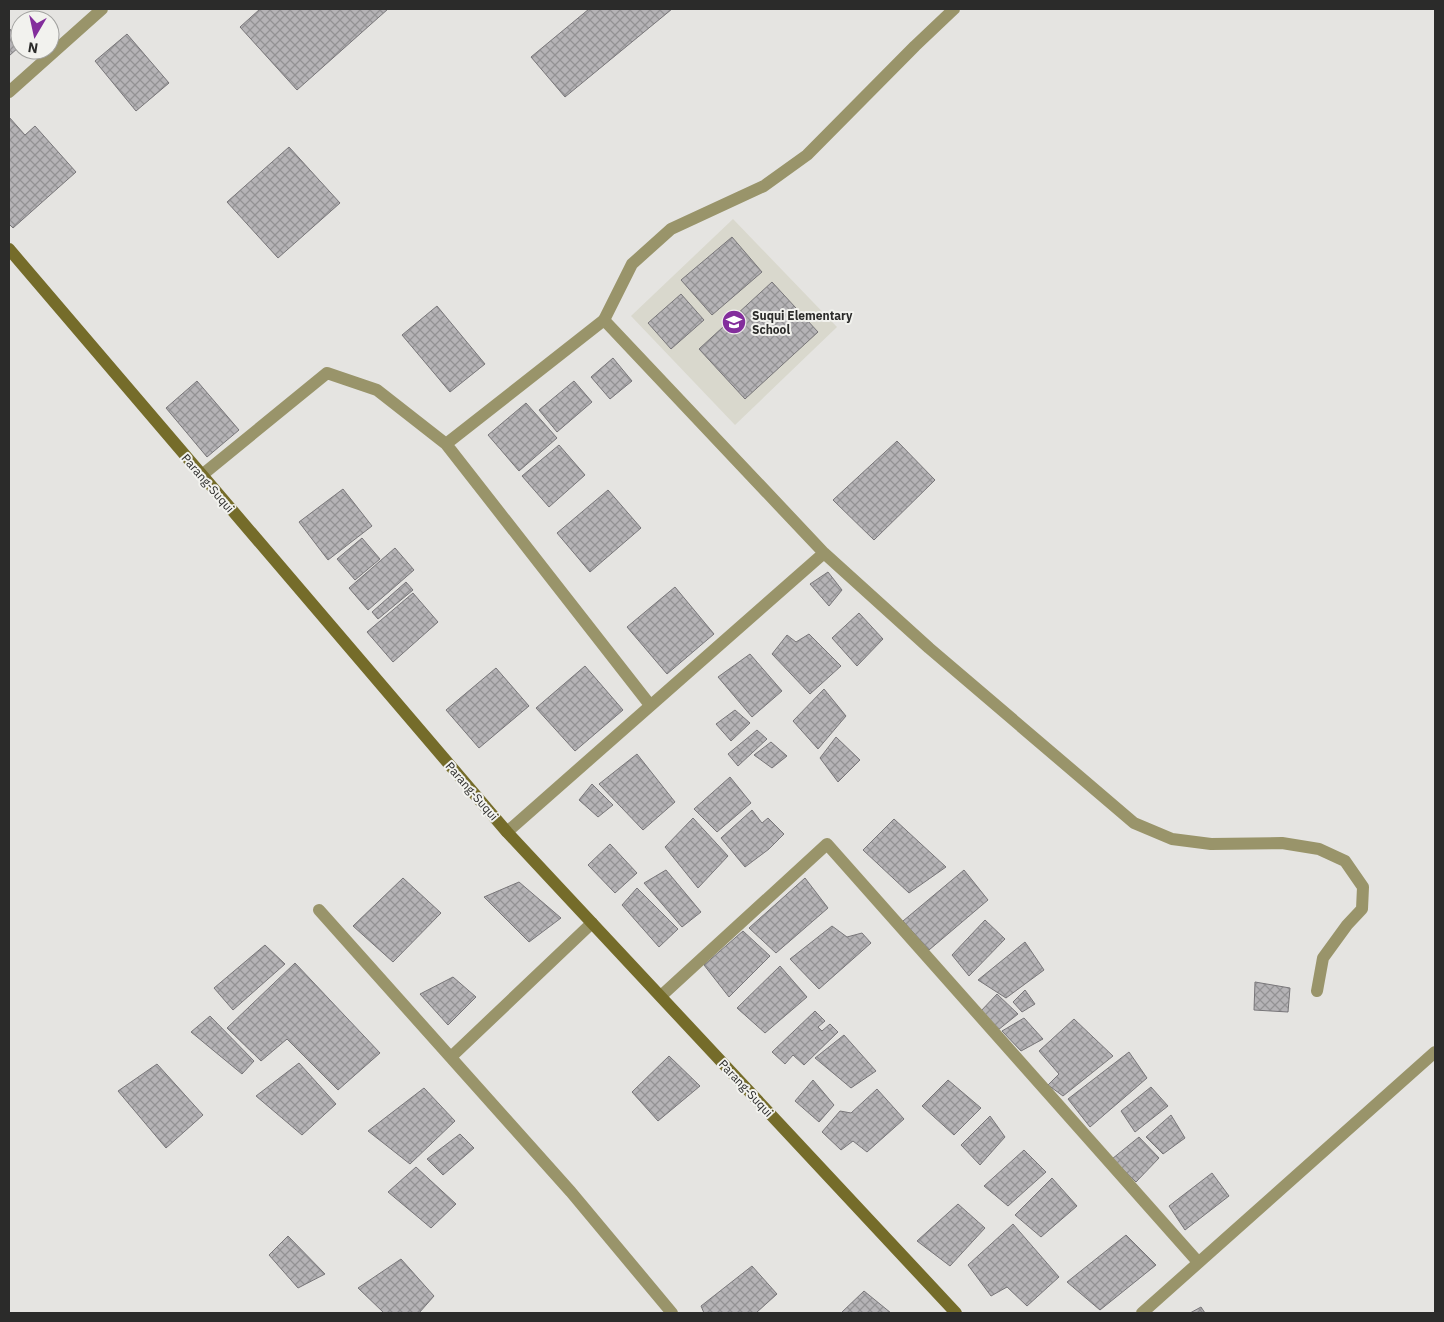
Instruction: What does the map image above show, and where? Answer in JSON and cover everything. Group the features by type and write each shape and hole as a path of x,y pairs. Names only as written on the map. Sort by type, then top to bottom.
{"main road":[{"name":"Parang-Suqui","path":"9,249 507,832 956,1313"}],"street":[{"path":"9,92 102,9"},
{"path":"446,444 604,320 632,264 671,229 764,186 807,155 954,9"},
{"path":"604,320 824,553 929,648 1134,824 1172,839 1211,844 1282,843 1319,849 1345,862 1363,887 1362,909 1347,925 1323,958 1317,992"},
{"path":"202,476 327,373 377,390 446,444 650,705"},
{"path":"507,832 824,553"},
{"path":"660,996 827,844 1198,1262"},
{"path":"320,910 571,1192 672,1313"},
{"path":"451,1058 592,923"},
{"path":"1142,1313 1435,1052"}],"shaded area":[{"name":"Suqui Elementary School","path":"733,219 837,327 735,425 631,316"}],"building":[{"path":"260,9 388,9 297,90 240,27"},
{"path":"589,9 672,9 565,97 531,57"},
{"path":"9,28 10,55 9,56"},
{"path":"127,34 169,83 136,111 95,61"},
{"path":"9,117 25,135 35,126 76,172 13,228 9,224"},
{"path":"289,147 340,203 278,258 227,202"},
{"path":"732,237 762,272 712,315 681,280"},
{"path":"772,282 818,332 745,399 699,349"},
{"path":"681,294 704,320 671,349 648,323"},
{"path":"437,306 485,364 450,392 402,335"},
{"path":"613,358 632,381 610,399 591,377"},
{"path":"197,381 239,430 207,457 166,408"},
{"path":"574,381 592,402 557,432 539,410"},
{"path":"526,403 557,438 519,471 488,435"},
{"path":"897,441 935,480 874,540 833,500"},
{"path":"559,445 585,475 549,507 522,476"},
{"path":"343,489 372,526 328,560 299,522"},
{"path":"608,490 641,528 590,572 557,533"},
{"path":"362,538 380,559 355,580 337,559"},
{"path":"395,548 414,570 368,610 349,588"},
{"path":"828,572 842,590 829,606 810,584"},
{"path":"406,582 413,590 378,619 372,612"},
{"path":"675,587 714,634 667,674 627,627"},
{"path":"413,593 438,622 393,662 367,632"},
{"path":"859,613 883,639 857,666 832,638"},
{"path":"809,634 841,666 810,694 772,654 787,635 796,642"},
{"path":"750,654 782,691 752,717 718,677"},
{"path":"585,666 623,710 575,751 536,708"},
{"path":"496,668 529,706 479,748 446,710"},
{"path":"824,689 846,716 818,749 793,721"},
{"path":"735,710 750,723 731,741 716,724"},
{"path":"757,730 767,739 738,766 728,754"},
{"path":"836,737 860,760 838,782 820,758"},
{"path":"771,742 787,756 772,768 754,755"},
{"path":"637,754 675,802 643,830 599,784"},
{"path":"730,777 751,803 717,832 694,809"},
{"path":"592,784 613,805 598,817 579,800"},
{"path":"752,810 762,823 768,818 784,834 769,849 745,867 721,838"},
{"path":"693,818 728,856 698,888 665,847"},
{"path":"894,819 946,867 909,893 863,850"},
{"path":"610,844 637,873 615,893 588,865"},
{"path":"666,870 701,912 682,927 644,883"},
{"path":"964,870 988,900 929,950 903,921"},
{"path":"403,878 441,913 393,962 353,926"},
{"path":"805,878 828,908 776,953 749,928"},
{"path":"519,882 561,918 529,942 484,897"},
{"path":"637,888 678,929 659,947 622,905"},
{"path":"985,920 1005,939 969,976 952,955"},
{"path":"832,926 847,937 862,933 871,943 819,989 790,959"},
{"path":"743,931 770,956 729,997 704,965"},
{"path":"1025,942 1044,970 1006,998 978,980"},
{"path":"265,945 285,964 233,1010 214,988"},
{"path":"295,963 380,1053 338,1090 287,1039 261,1061 227,1028"},
{"path":"780,966 807,997 765,1033 737,1008"},
{"path":"453,977 476,997 448,1025 420,994"},
{"path":"1255,982 1290,988 1288,1012 1254,1010"},
{"path":"1025,990 1035,1004 1022,1012 1013,1002"},
{"path":"997,994 1018,1014 998,1030 980,1012"},
{"path":"815,1011 825,1021 818,1027 822,1031 830,1024 838,1032 804,1065 793,1055 785,1064 772,1052"},
{"path":"210,1016 254,1061 242,1074 191,1032"},
{"path":"1024,1018 1043,1039 1021,1051 1002,1031"},
{"path":"1074,1019 1113,1056 1063,1096 1048,1085 1059,1074 1039,1051"},
{"path":"844,1035 876,1071 851,1088 815,1058"},
{"path":"1129,1052 1147,1078 1090,1127 1068,1099"},
{"path":"669,1056 700,1086 658,1121 632,1092"},
{"path":"299,1063 336,1104 302,1135 256,1096"},
{"path":"157,1064 203,1115 166,1148 118,1091"},
{"path":"813,1080 834,1105 819,1122 795,1101"},
{"path":"948,1080 981,1108 954,1135 922,1106"},
{"path":"1151,1087 1168,1106 1135,1132 1121,1111"},
{"path":"424,1088 455,1121 410,1164 368,1131"},
{"path":"877,1089 904,1119 867,1152 853,1141 841,1150 822,1132 840,1111 851,1113"},
{"path":"1171,1115 1185,1138 1163,1154 1146,1137"},
{"path":"990,1116 1005,1137 980,1165 961,1145"},
{"path":"460,1134 474,1148 443,1175 427,1159"},
{"path":"1139,1137 1159,1158 1136,1182 1112,1159"},
{"path":"1024,1150 1046,1172 1008,1206 984,1186"},
{"path":"416,1167 456,1204 431,1228 388,1192"},
{"path":"1212,1173 1229,1196 1185,1230 1169,1206"},
{"path":"1052,1178 1077,1206 1041,1237 1015,1215"},
{"path":"958,1204 985,1228 950,1266 917,1241"},
{"path":"1013,1224 1059,1277 1027,1306 1007,1287 991,1296 968,1265"},
{"path":"1126,1235 1156,1265 1100,1310 1067,1282"},
{"path":"288,1236 325,1274 298,1288 269,1255"},
{"path":"401,1259 434,1296 419,1313 384,1313 358,1288"},
{"path":"752,1266 777,1294 756,1313 704,1313 701,1306"},
{"path":"864,1291 891,1313 841,1313"},
{"path":"1201,1307 1205,1313 1190,1313"}],"place":[{"name":"Suqui Elementary School","path":"734,322"}]}
